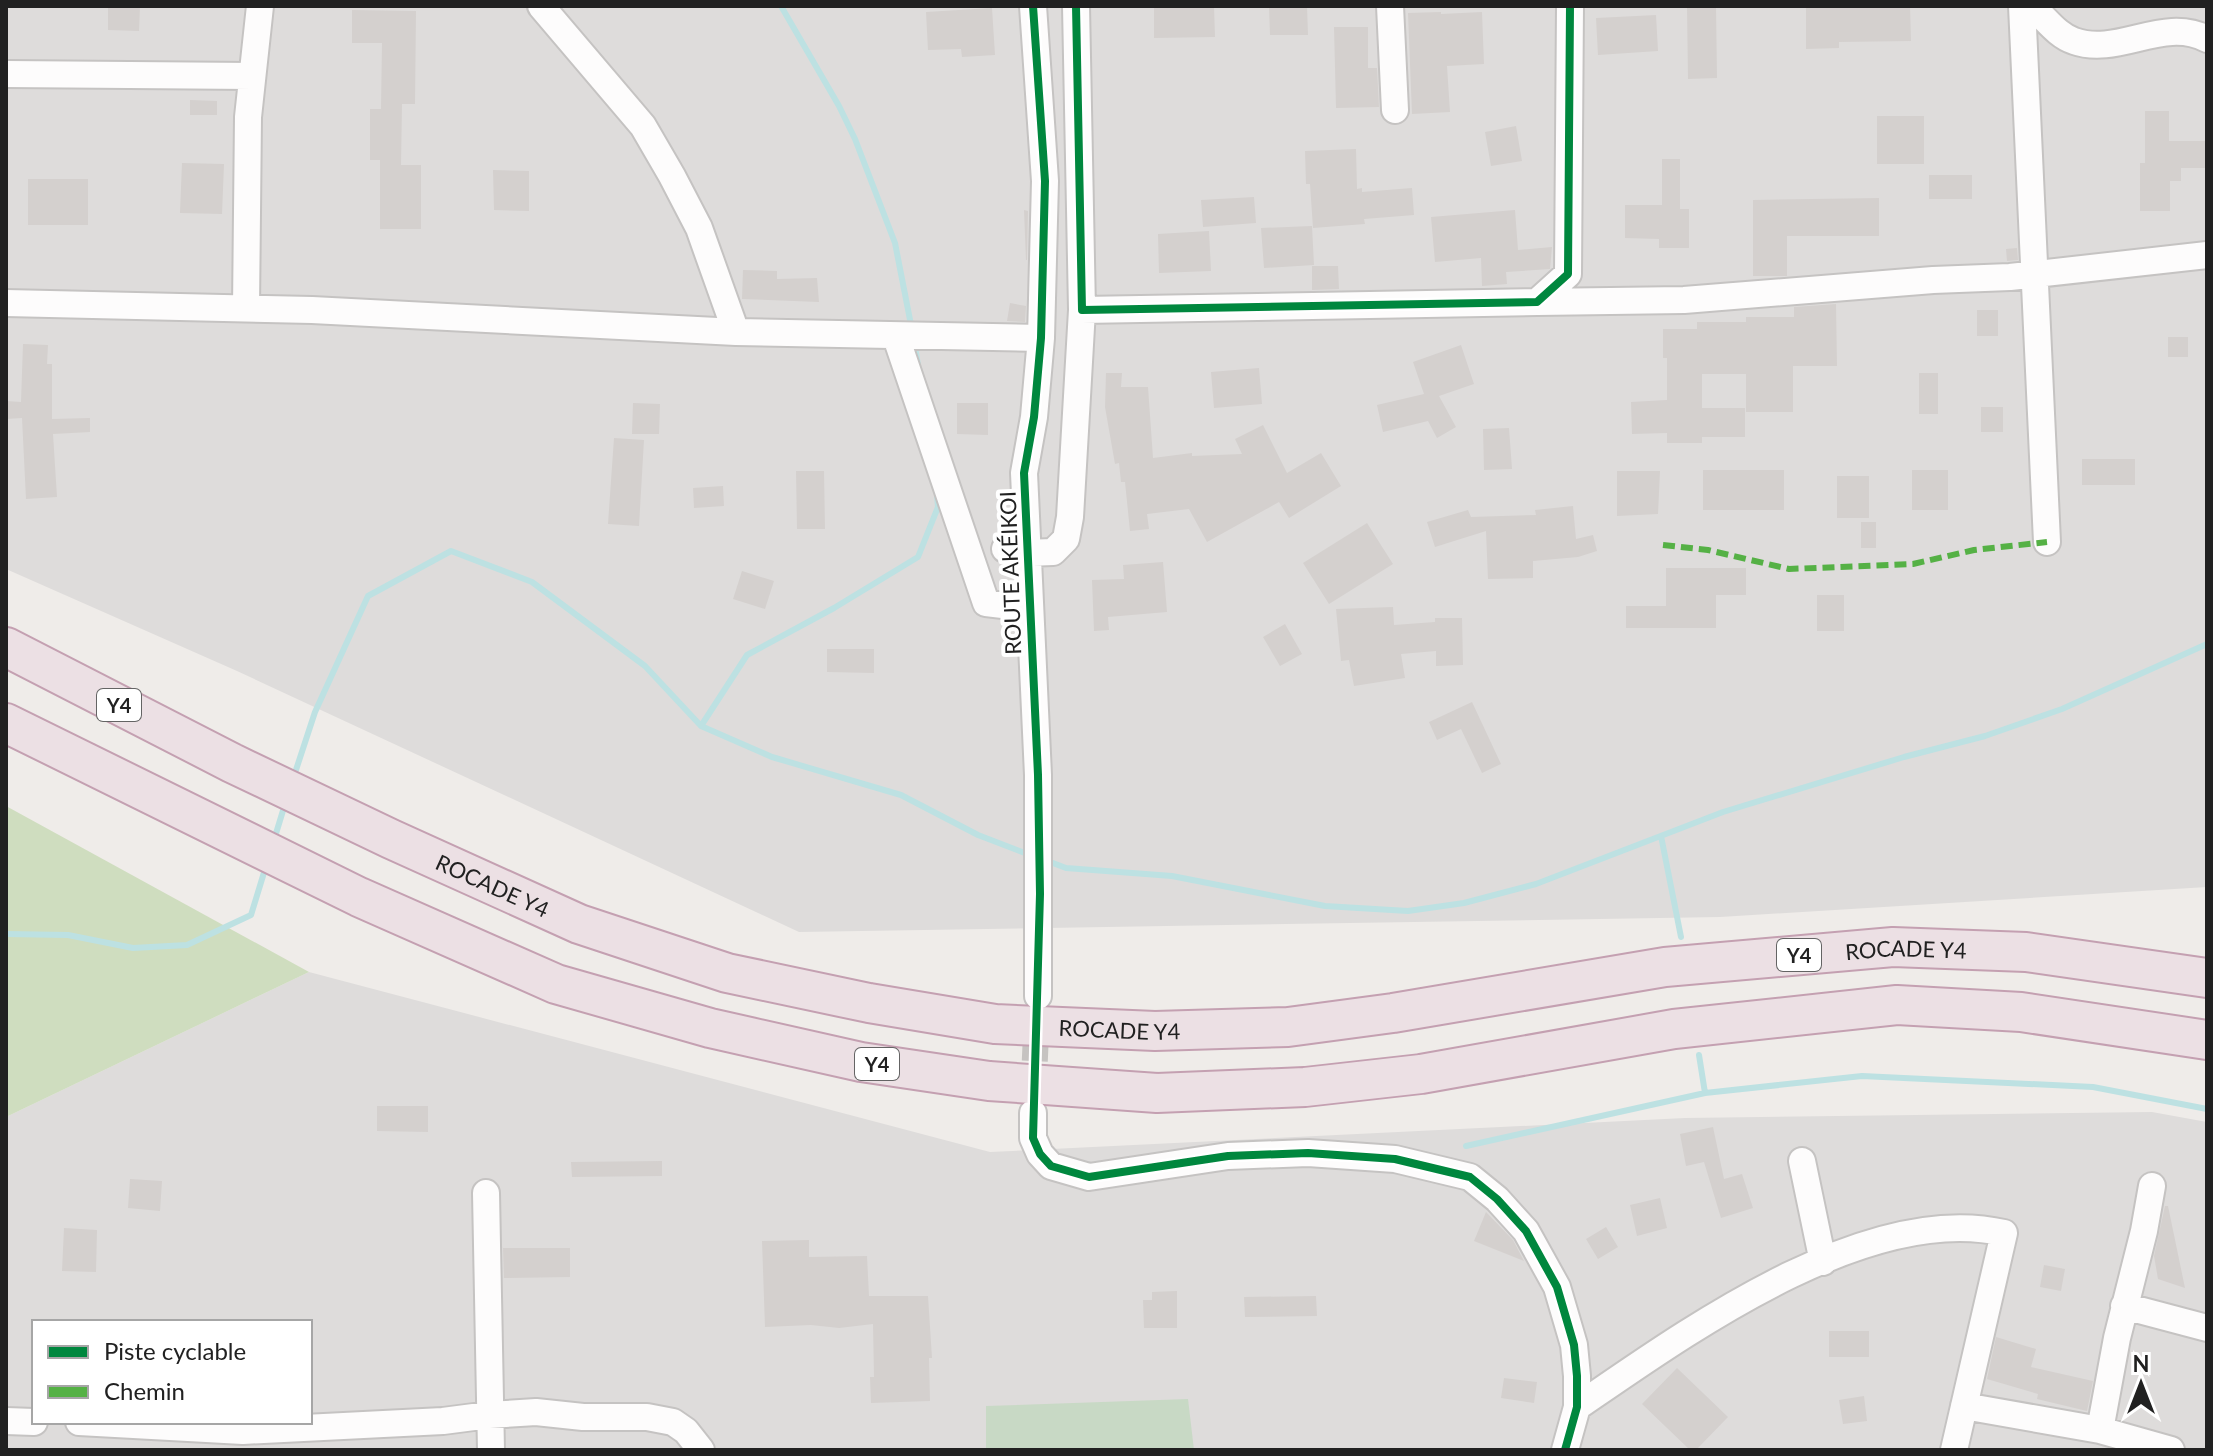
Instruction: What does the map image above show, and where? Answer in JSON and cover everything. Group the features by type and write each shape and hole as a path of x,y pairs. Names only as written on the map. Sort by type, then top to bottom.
{"highway":[{"name":"ROCADE Y4","path":"6,647 232,763 579,924 727,973 869,1003 995,1024 1155,1031 1288,1027 1393,1013 1665,967 1893,947 2026,952 2207,978"},
{"name":"Y4","path":"6,723 359,897 556,984 710,1028 861,1062 1004,1082 1157,1093 1305,1087 1421,1074 1674,1029 1897,1005 2021,1012 2207,1040"}],"street":[{"path":"246,308 247,156 260,6"},
{"path":"541,6 643,126 699,228 736,332"},
{"name":"ROUTE AKÉIKOI","path":"1033,6 1045,181 1041,338 1016,551 1028,608 1038,775 1038,996"},
{"path":"1016,551 1053,552 1066,539 1070,517 1082,310 1076,6"},
{"path":"1390,6 1395,110"},
{"path":"1537,302 1568,274 1570,6"},
{"path":"2022,6 2047,542"},
{"path":"2031,6 2057,32 2097,47 2156,32 2181,33 2207,39"},
{"path":"6,74 252,76"},
{"path":"1082,310 1684,300 1933,280 2010,277 2207,255"},
{"path":"6,303 246,308 736,332 1041,338"},
{"path":"896,337 986,603 1028,608"},
{"path":"1033,1113 1033,1138 1040,1154 1051,1166 1089,1177 1228,1156 1308,1153 1395,1159 1470,1177 1497,1199 1526,1231 1557,1287 1574,1345 1577,1407 1565,1450"},
{"path":"1802,1161 1823,1262"},
{"path":"2100,1430 2152,1186"},
{"path":"486,1193 491,1450"},
{"path":"1577,1407 1695,1326 1751,1294 1855,1248 1918,1232 1976,1227 2004,1233 1954,1450"},
{"path":"2124,1306 2207,1328"},
{"path":"1964,1406 2100,1430 2171,1450"},
{"path":"147,1424 243,1431 443,1421 536,1412 583,1417 647,1417 673,1422 686,1431 701,1450"},
{"path":"6,1421 32,1422"}],"shaded area":[{"path":"6,6 2207,6 2207,887 1720,917 799,932 237,671 6,569"},
{"path":"309,972 990,1152 1685,1118 2152,1112 2207,1122 2207,1450 6,1450 6,1117"}],"green space":[{"path":"6,806 309,972 6,1117"},
{"path":"1188,1399 1194,1450 986,1450 986,1406"}],"building":[{"path":"108,6 140,6 139,31 108,30"},
{"path":"1154,6 1214,6 1215,37 1154,38"},
{"path":"1269,6 1307,6 1308,35 1270,35"},
{"path":"1687,6 1716,6 1717,78 1688,79"},
{"path":"1806,6 1910,6 1911,41 1839,42 1839,48 1806,49"},
{"path":"992,8 995,55 962,57 961,49 928,50 926,12"},
{"path":"352,10 416,11 415,104 402,104 401,165 421,165 421,229 380,229 380,160 370,160 370,109 381,109 382,43 352,43"},
{"path":"1482,12 1484,64 1447,66 1450,112 1412,114 1408,13"},
{"path":"1656,15 1658,51 1598,55 1596,18"},
{"path":"1334,27 1368,27 1368,68 1377,68 1379,107 1336,108"},
{"path":"190,100 217,101 217,115 190,115"},
{"path":"2145,111 2169,111 2169,141 2207,141 2207,168 2181,168 2181,181 2170,181 2170,211 2140,211 2140,163 2145,163"},
{"path":"1877,116 1924,116 1924,164 1877,164"},
{"path":"1516,126 1522,161 1491,166 1485,132"},
{"path":"1356,149 1357,189 1362,188 1362,192 1412,188 1414,215 1364,219 1365,224 1313,228 1310,184 1306,184 1305,151"},
{"path":"1662,159 1680,159 1680,209 1689,209 1689,248 1659,248 1659,239 1625,238 1625,205 1662,205"},
{"path":"182,163 224,164 222,214 180,213"},
{"path":"493,170 529,171 529,211 494,210"},
{"path":"1929,175 1972,175 1972,199 1929,199"},
{"path":"28,179 88,179 88,225 28,225"},
{"path":"1254,197 1256,223 1203,227 1201,200"},
{"path":"1879,198 1879,236 1787,236 1787,276 1753,276 1753,200"},
{"path":"1024,210 1028,211 1027,260 1026,260"},
{"path":"1515,210 1518,250 1552,247 1550,269 1506,272 1507,284 1482,286 1481,258 1435,262 1431,217"},
{"path":"1312,226 1314,265 1264,268 1261,228"},
{"path":"1209,231 1211,271 1159,273 1158,234"},
{"path":"2017,248 2018,260 2007,261 2006,249"},
{"path":"1312,266 1338,266 1339,289 1312,290"},
{"path":"743,270 777,271 777,279 817,278 819,302 742,299"},
{"path":"1010,303 1026,306 1025,322 1007,321"},
{"path":"1836,304 1837,366 1793,366 1793,412 1746,412 1746,374 1702,374 1702,408 1745,408 1745,437 1702,437 1702,443 1667,443 1667,433 1632,434 1631,402 1667,400 1663,329 1697,329 1697,322 1746,322 1746,317 1794,317 1794,307"},
{"path":"1977,310 1998,310 1998,336 1977,336"},
{"path":"2168,337 2188,337 2188,357 2168,357"},
{"path":"23,344 48,345 47,364 52,364 52,419 90,418 90,432 53,434 57,497 26,499 22,418 6,419 6,401 21,402"},
{"path":"1461,345 1474,384 1439,396 1456,427 1437,438 1428,421 1383,432 1377,405 1424,394 1413,362"},
{"path":"1259,368 1262,404 1214,408 1211,372"},
{"path":"1106,373 1122,373 1121,387 1148,387 1153,458 1192,453 1192,456 1242,454 1235,439 1263,425 1287,473 1321,453 1341,486 1289,518 1279,502 1207,542 1189,509 1147,514 1149,529 1130,531 1125,482 1121,482 1119,463 1115,464 1105,407"},
{"path":"1919,373 1938,373 1938,414 1919,414"},
{"path":"633,403 660,404 659,434 632,434"},
{"path":"957,403 988,403 988,435 957,434"},
{"path":"1981,407 2003,407 2003,432 1981,432"},
{"path":"1509,428 1512,469 1484,470 1483,429"},
{"path":"614,438 644,440 639,526 608,524"},
{"path":"2082,459 2135,459 2135,485 2082,485"},
{"path":"1703,470 1784,470 1784,510 1703,510"},
{"path":"1912,470 1948,470 1948,510 1912,510"},
{"path":"796,471 824,471 825,529 797,529"},
{"path":"1617,471 1660,471 1658,514 1617,516"},
{"path":"1837,476 1869,476 1869,518 1837,518"},
{"path":"723,486 724,506 694,508 693,488"},
{"path":"1573,506 1576,539 1593,535 1597,551 1578,557 1533,561 1533,578 1488,579 1486,531 1435,547 1427,522 1468,510 1471,517 1536,515 1535,510"},
{"path":"1861,522 1876,522 1876,548 1861,548"},
{"path":"1367,523 1393,564 1329,604 1303,563"},
{"path":"1163,562 1167,612 1108,617 1109,630 1094,631 1092,580 1124,579 1123,565"},
{"path":"1666,568 1746,568 1746,595 1716,595 1716,628 1626,628 1626,606 1666,606"},
{"path":"742,571 774,581 765,609 733,599"},
{"path":"1817,595 1844,595 1844,631 1817,631"},
{"path":"1393,607 1394,625 1435,622 1435,618 1462,618 1463,665 1436,666 1436,651 1401,654 1405,678 1354,686 1349,660 1341,661 1336,609"},
{"path":"1285,624 1302,654 1280,666 1263,637"},
{"path":"827,649 874,649 874,673 827,672"},
{"path":"1472,702 1501,764 1482,773 1461,729 1437,740 1429,722"},
{"path":"377,1106 428,1106 428,1132 377,1131"},
{"path":"1713,1127 1724,1179 1742,1174 1753,1208 1721,1218 1704,1162 1686,1166 1680,1134"},
{"path":"662,1161 662,1176 572,1177 571,1162"},
{"path":"130,1179 162,1181 160,1211 128,1208"},
{"path":"1660,1198 1667,1228 1637,1236 1630,1205"},
{"path":"2165,1206 2168,1206 2185,1288 2158,1279 2154,1256"},
{"path":"1486,1212 1513,1240 1524,1261 1474,1241"},
{"path":"1606,1227 1618,1247 1598,1259 1586,1239"},
{"path":"64,1228 97,1230 96,1272 62,1271"},
{"path":"809,1240 809,1257 867,1256 869,1296 928,1296 932,1358 929,1358 930,1401 871,1403 873,1324 839,1328 811,1325 765,1327 762,1241"},
{"path":"503,1248 570,1248 570,1277 504,1278"},
{"path":"2044,1265 2065,1269 2061,1291 2040,1287"},
{"path":"1177,1291 1177,1328 1144,1328 1143,1300 1152,1300 1152,1292"},
{"path":"1316,1296 1317,1316 1245,1317 1244,1297"},
{"path":"1829,1331 1869,1331 1869,1357 1829,1357"},
{"path":"1996,1337 2036,1349 2031,1367 2093,1381 2087,1411 2037,1399 2038,1394 1987,1379"},
{"path":"1677,1368 1728,1417 1696,1450 1690,1450 1642,1404"},
{"path":"1504,1378 1537,1382 1534,1403 1501,1398"},
{"path":"1864,1396 1867,1421 1843,1424 1839,1400"}],"waterway":[{"path":"781,6 855,139 895,243 912,330"},
{"path":"914,341 918,365"},
{"path":"701,726 747,655 834,608 918,557 938,507 937,495"},
{"path":"293,779 315,712 368,596 451,551 532,582 645,666 701,726 772,757 901,795 978,835 1030,855"},
{"path":"1045,860 1066,868 1172,876 1325,906 1408,911 1464,903 1536,884 1723,812 1985,736 2062,709 2207,644"},
{"path":"274,840 285,804"},
{"path":"1661,836 1681,937"},
{"path":"6,934 68,935 133,948 187,945 251,915 266,866"},
{"path":"1699,1055 1705,1093"},
{"path":"1466,1146 1705,1093 1862,1076 2093,1087 2207,1109"}],"tunnel":[{"path":"1033,1100 1037,1012"}],"marked path":[{"path":"1663,545 1708,550 1789,569 1913,564 1974,550 2047,542"}],"cycle path":[{"path":"1033,6 1045,181 1041,338 1034,417 1024,473 1038,775 1040,894 1033,1138 1040,1154 1051,1166 1089,1177 1228,1156 1308,1153 1395,1159 1470,1177 1497,1199 1526,1231 1557,1287 1574,1345 1577,1376 1577,1407 1565,1450"},
{"path":"1076,6 1082,310 1537,302 1568,274 1570,6"}]}
